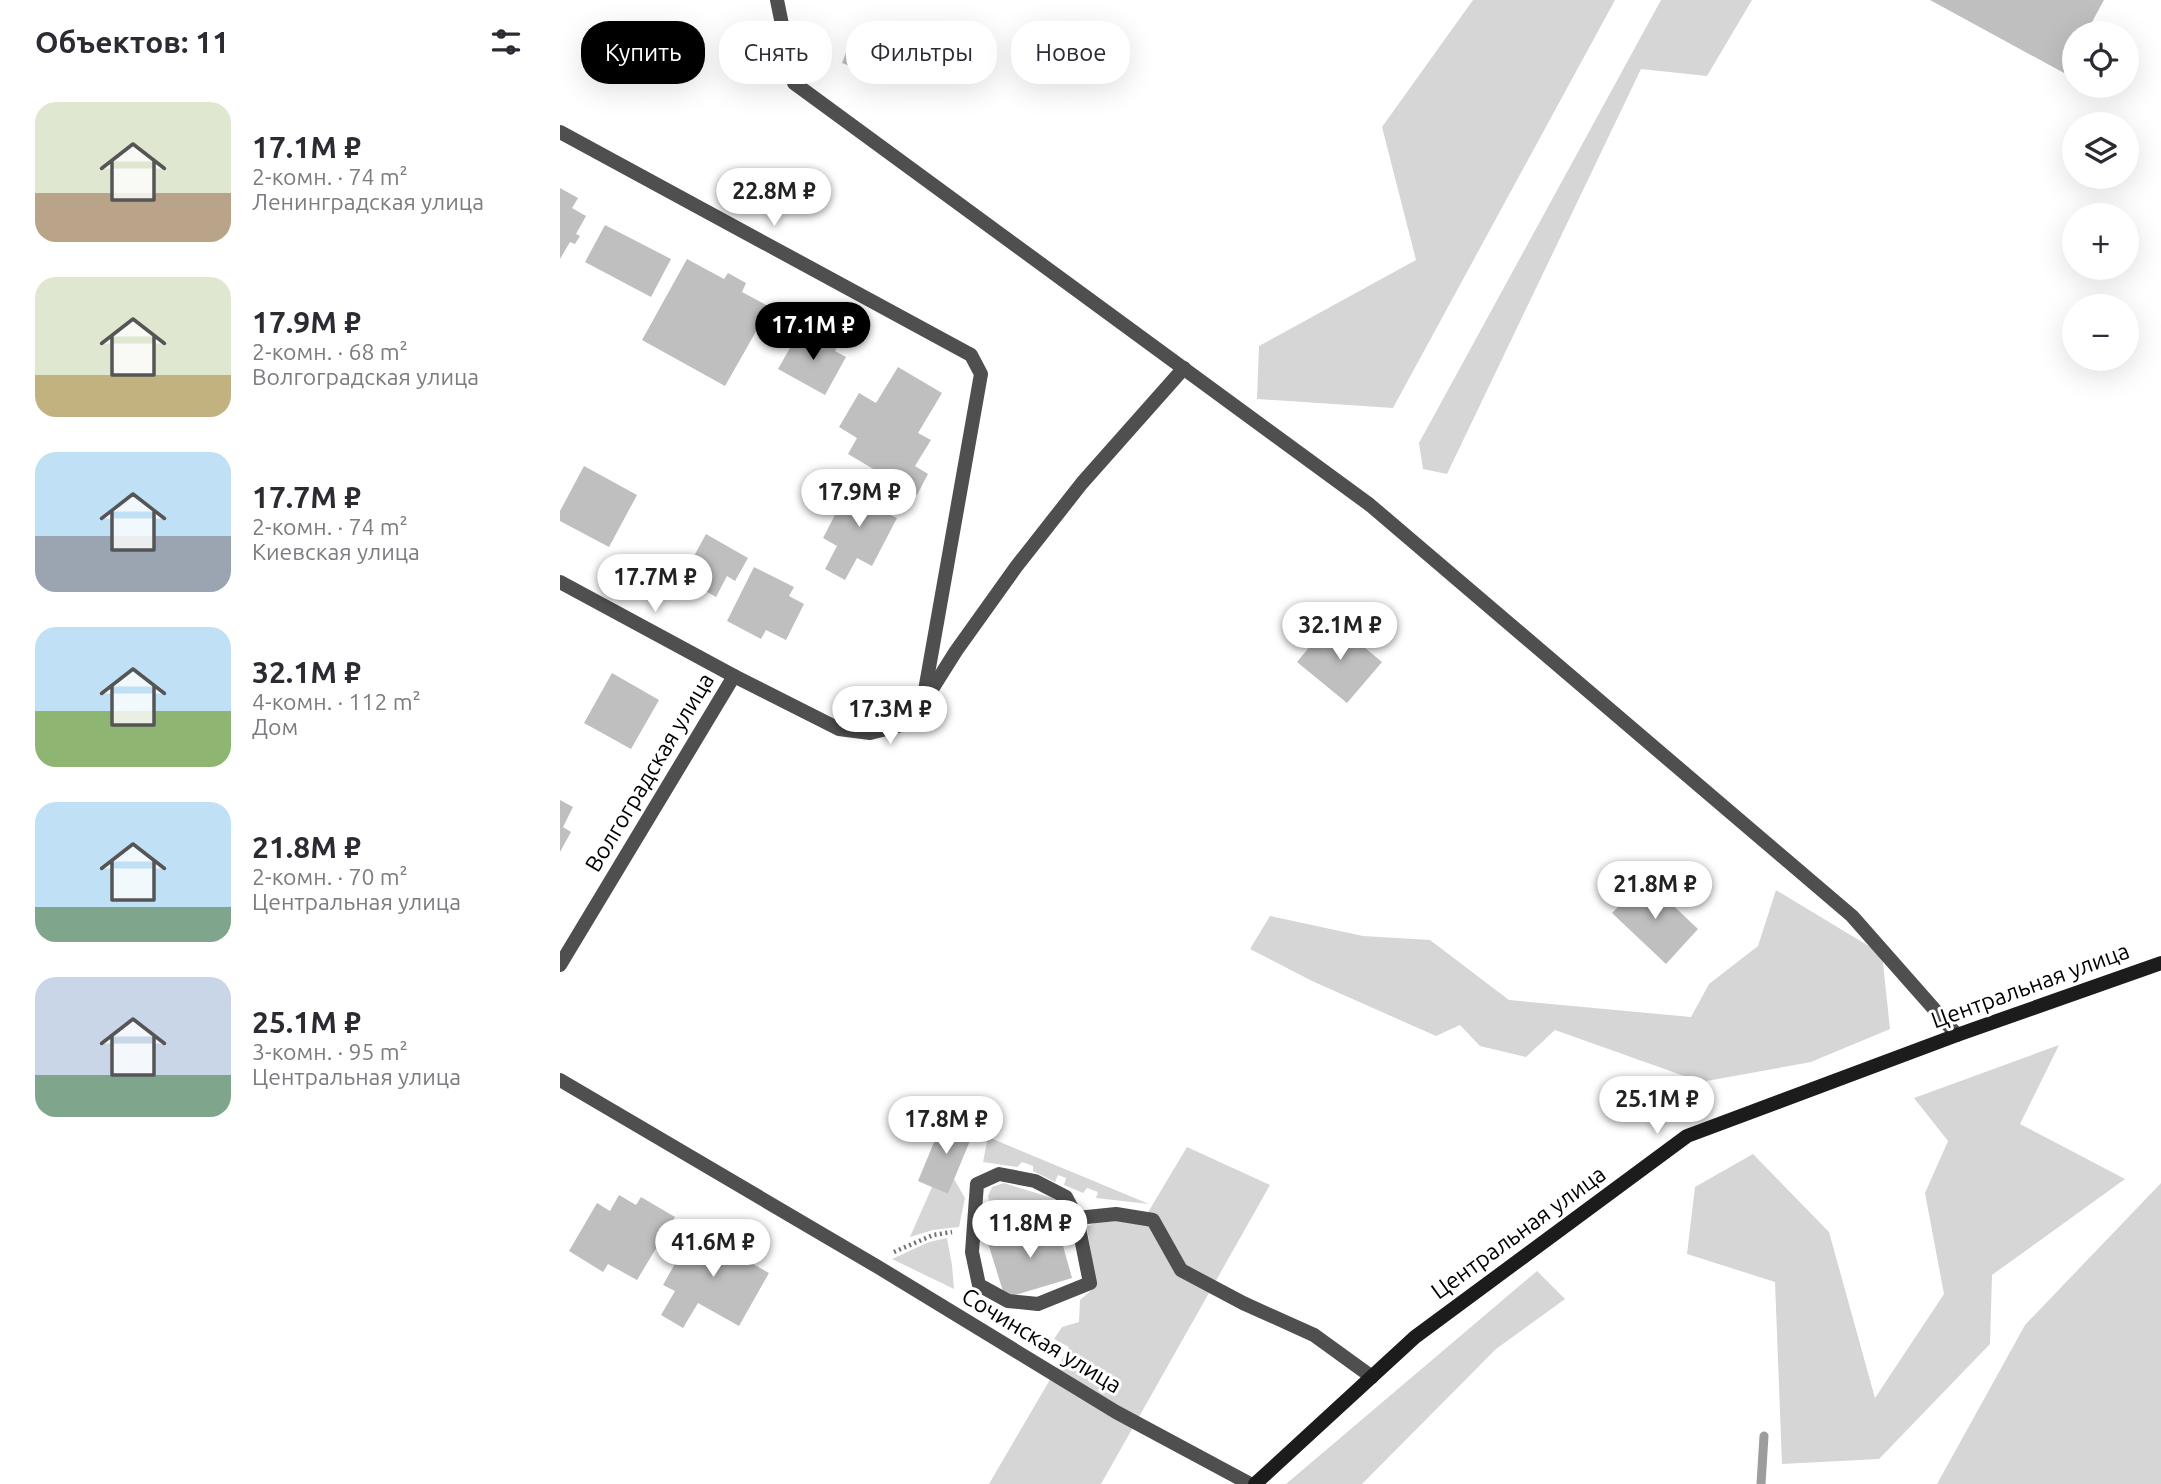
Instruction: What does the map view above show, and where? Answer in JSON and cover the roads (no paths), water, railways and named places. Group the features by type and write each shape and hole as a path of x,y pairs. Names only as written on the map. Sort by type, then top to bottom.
{"street":[{"path":"777,0 793,83 1370,505 1852,916 1957,1035"},
{"path":"560,132 971,355 981,374 922,705"},
{"name":"Волгоградская улица","path":"560,965 734,676 839,729 870,733 898,726 922,705 956,651 1016,567 1082,483 1184,368"},
{"path":"560,582 734,676"},
{"name":"Центральная улица","path":"1252,1484 1415,1337 1687,1136 1957,1035 2161,963"},
{"name":"Сочинская улица","path":"560,1080 878,1266 1115,1412 1252,1484"},
{"path":"999,1174 1035,1181 1066,1197 1074,1213 1090,1283 1038,1304 1008,1301 979,1285 972,1252 977,1184 999,1174"},
{"path":"974,1229 1074,1213 1116,1214 1153,1220 1181,1270 1243,1303 1314,1335 1372,1377"}],"waterway":[{"path":"1761,1484 1764,1436"}]}
